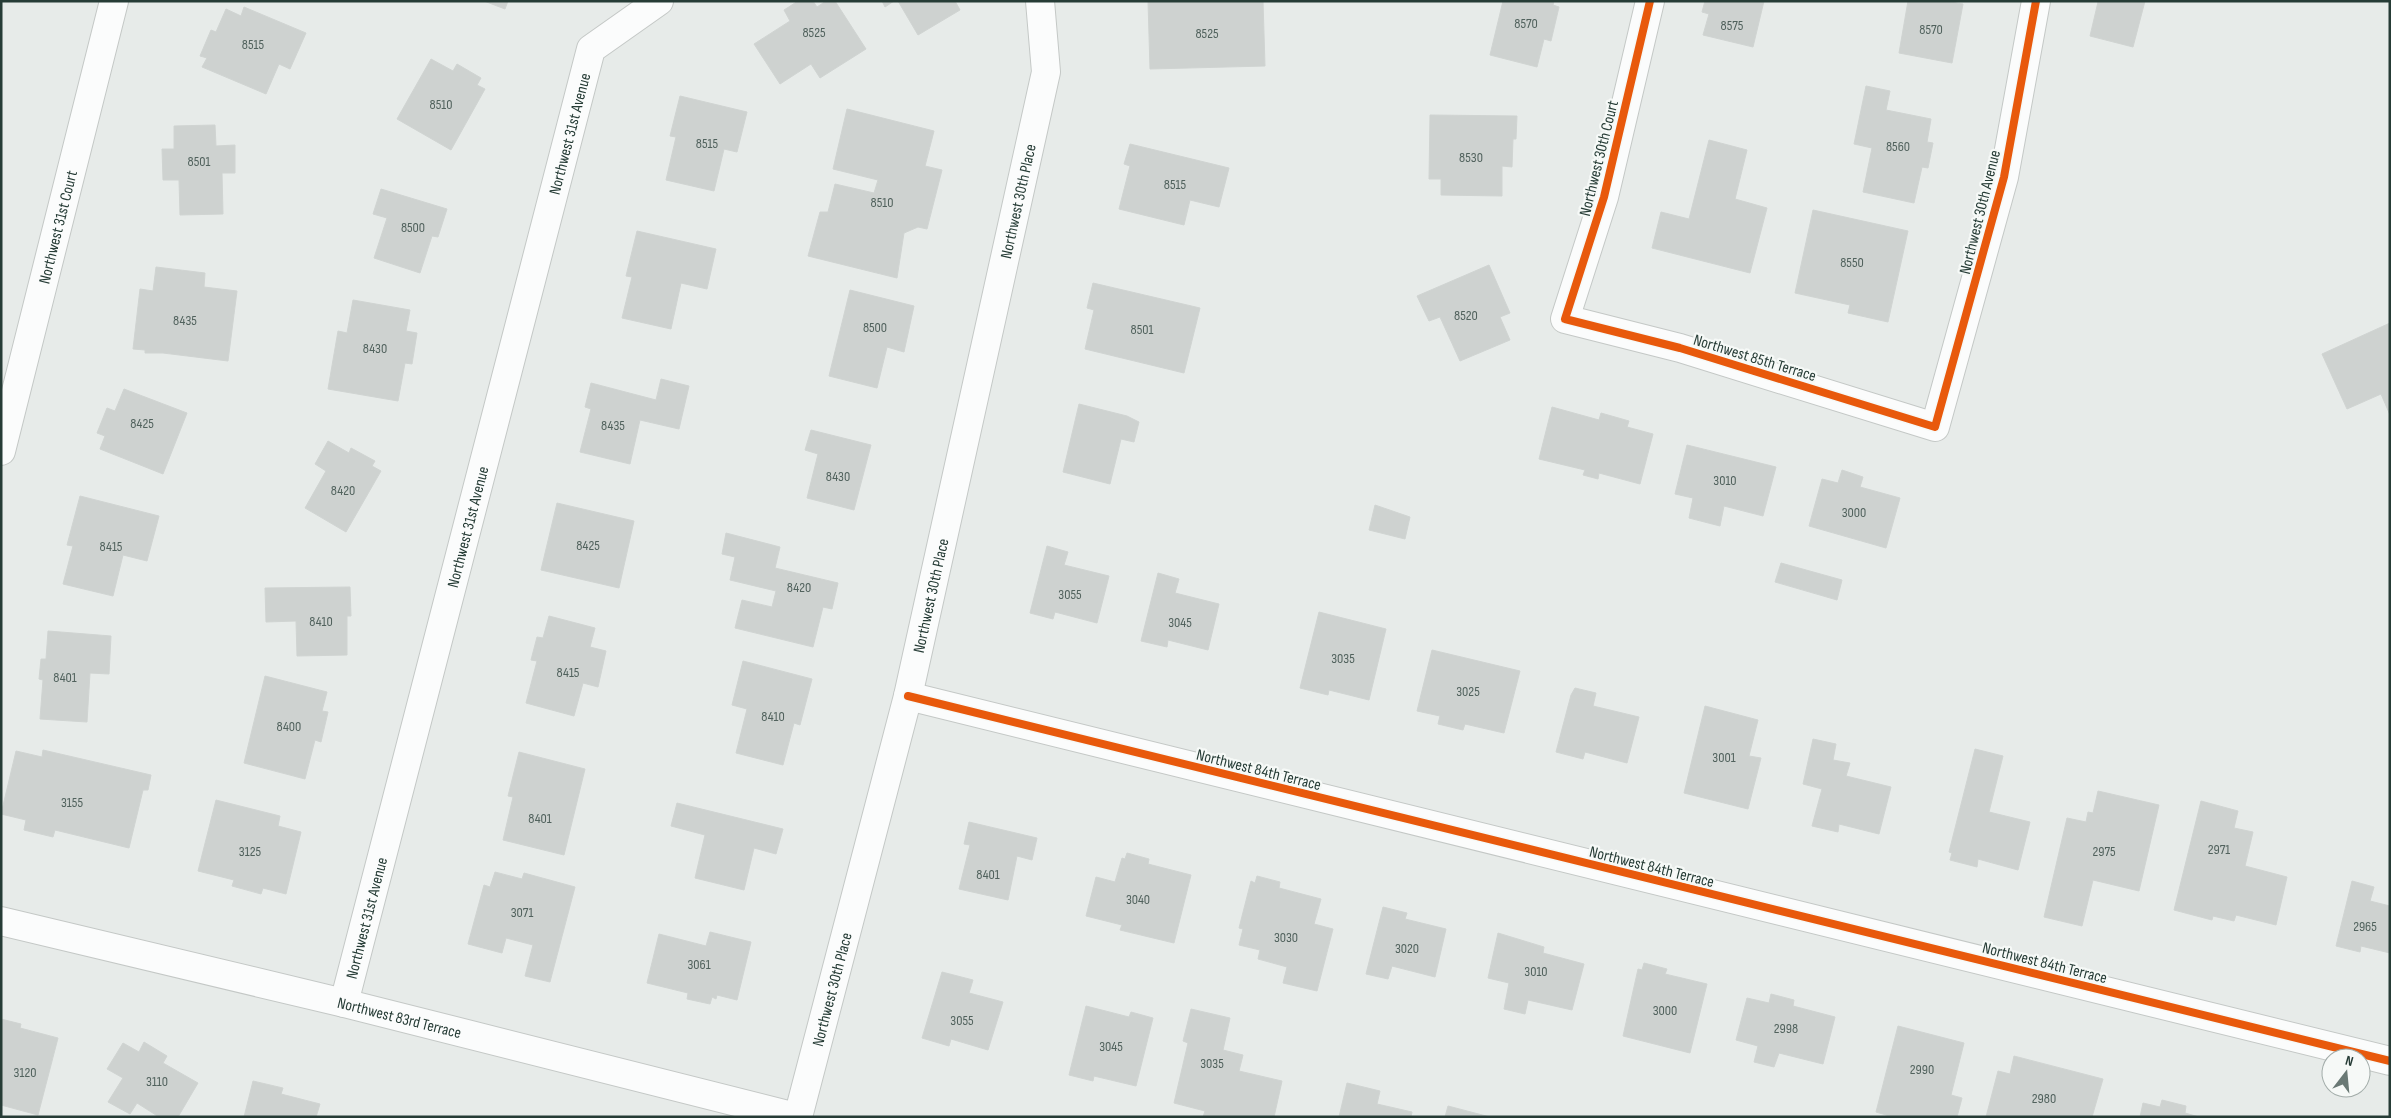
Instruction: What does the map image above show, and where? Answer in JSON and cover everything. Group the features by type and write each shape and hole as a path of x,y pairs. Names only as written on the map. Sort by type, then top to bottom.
{"street":[{"name":"Northwest 31st Court","path":"1,451 114,1"},
{"name":"Northwest 31st Avenue","path":"344,1004 591,49 659,1"},
{"name":"Northwest 30th Place","path":"797,1117 908,696 1046,72 1040,1"},
{"name":"Northwest 30th Court","path":"1565,319 1604,197 1650,1"},
{"name":"Northwest 30th Avenue","path":"1935,427 2004,177 2036,1"},
{"name":"Northwest 85th Terrace","path":"1565,319 1680,348 1935,427"},
{"name":"Northwest 84th Terrace","path":"908,696 2390,1062"},
{"name":"Northwest 83rd Terrace","path":"1,921 797,1117"}],"building":[{"path":"484,1 508,1 505,9"},
{"path":"798,1 813,1 817,7 826,1 835,1 866,49 820,78 811,64 780,84 754,44 790,21 784,10"},
{"path":"882,1 894,1 885,7"},
{"path":"898,1 955,1 960,10 918,35"},
{"path":"1148,1 1263,1 1265,66 1150,69"},
{"path":"1503,1 1554,1 1553,5 1559,7 1551,41 1544,39 1537,67 1490,55"},
{"path":"1705,1 1764,1 1753,47 1703,35 1709,14 1702,12"},
{"path":"1908,1 1944,1 1963,4 1952,63 1899,53"},
{"path":"2095,1 2145,1 2133,47 2090,36 2098,2"},
{"path":"244,7 306,33 290,69 279,64 266,94 202,67 207,58 200,56 211,30 216,32 226,9 241,16"},
{"path":"431,59 453,71 457,64 481,78 477,85 485,89 451,150 397,119"},
{"path":"1866,86 1890,91 1886,110 1931,119 1927,142 1933,143 1928,168 1922,167 1914,203 1863,192 1872,148 1854,144"},
{"path":"680,96 747,112 737,152 724,149 714,191 666,180 676,137 670,136"},
{"path":"847,109 934,131 925,166 942,170 927,229 918,227 904,233 897,278 808,256 820,212 828,212 835,184 874,193 878,180 833,169"},
{"path":"1430,115 1517,116 1516,139 1513,139 1512,167 1502,166 1502,196 1441,195 1441,179 1429,179"},
{"path":"215,125 216,146 235,145 235,173 222,173 223,214 180,215 179,180 163,180 162,149 174,149 174,126"},
{"path":"1709,140 1747,150 1735,199 1767,208 1750,273 1652,248 1661,212 1689,219"},
{"path":"1130,144 1229,168 1219,207 1190,200 1184,225 1119,209 1130,166 1124,164"},
{"path":"381,189 447,209 438,237 432,236 420,273 374,258 387,218 373,214"},
{"path":"1813,210 1908,231 1888,322 1848,313 1850,305 1795,293"},
{"path":"637,231 716,249 707,289 681,283 671,329 622,318 632,277 626,276"},
{"path":"1489,265 1510,313 1500,317 1510,340 1460,361 1440,317 1429,321 1417,296"},
{"path":"156,267 205,273 204,287 237,291 228,361 163,353 145,353 145,350 133,349 140,289 153,291"},
{"path":"1093,283 1200,308 1184,373 1085,349 1094,310 1087,308"},
{"path":"850,290 914,306 904,352 887,347 877,388 829,376"},
{"path":"353,300 410,310 406,331 417,333 412,364 405,363 398,401 328,389 338,331 347,333"},
{"path":"2390,323 2390,415 2381,394 2347,409 2322,354"},
{"path":"661,379 689,386 679,429 640,420 630,464 580,452 591,409 585,407 591,383 656,400"},
{"path":"124,389 187,413 163,474 100,449 105,436 97,433 107,408 115,411"},
{"path":"1079,404 1127,416 1139,422 1134,442 1121,439 1110,484 1063,472"},
{"path":"1552,407 1599,420 1601,413 1629,421 1627,427 1653,434 1640,484 1599,473 1598,479 1583,475 1585,470 1539,459"},
{"path":"811,430 871,445 854,510 807,498 818,454 805,450"},
{"path":"328,441 349,453 351,448 375,461 372,466 381,471 346,532 305,508 326,471 315,464"},
{"path":"1687,445 1776,467 1763,516 1724,506 1720,526 1689,518 1693,498 1675,494"},
{"path":"1842,470 1863,477 1860,487 1900,498 1886,548 1809,526 1822,479 1838,483"},
{"path":"80,496 159,516 147,561 123,555 113,596 63,584 73,546 67,545"},
{"path":"557,503 634,521 619,588 541,570"},
{"path":"1375,505 1410,517 1405,539 1369,530"},
{"path":"726,533 780,547 775,568 838,583 832,609 823,607 813,647 735,628 742,600 772,607 776,591 730,580 735,557 722,554"},
{"path":"1047,546 1068,552 1064,565 1109,576 1097,623 1055,612 1053,619 1030,613"},
{"path":"1781,563 1842,580 1837,600 1775,582"},
{"path":"1158,573 1179,579 1175,593 1219,604 1208,650 1168,640 1167,647 1141,641"},
{"path":"350,587 351,616 347,616 347,655 297,656 296,621 266,622 265,588"},
{"path":"1319,612 1386,629 1369,700 1329,690 1328,695 1300,688"},
{"path":"549,616 595,628 590,647 606,651 598,687 583,683 574,716 526,703 537,661 531,660 537,637 543,638"},
{"path":"48,631 111,636 109,674 90,673 87,722 40,719 43,680 39,679 41,659 46,659"},
{"path":"1432,650 1520,671 1504,733 1465,724 1463,730 1438,724 1440,716 1417,711"},
{"path":"743,661 812,679 800,725 794,723 783,765 736,753 747,709 732,705"},
{"path":"265,676 327,692 322,711 328,712 321,742 315,740 305,779 244,763"},
{"path":"1575,688 1596,693 1593,706 1639,717 1627,763 1585,752 1583,759 1556,752 1571,695"},
{"path":"1705,706 1758,720 1749,756 1761,758 1748,809 1684,793"},
{"path":"1813,739 1836,744 1833,760 1850,763 1846,776 1891,787 1879,834 1839,824 1838,832 1812,826 1822,789 1803,784"},
{"path":"1975,749 2003,756 1989,812 2030,822 2018,870 1978,859 1977,867 1950,860 1952,853 1949,852"},
{"path":"43,750 151,775 148,790 143,790 129,848 55,830 53,837 24,830 26,820 1,814 16,751 42,757"},
{"path":"519,752 585,769 564,855 503,840 513,797 508,796"},
{"path":"2098,791 2159,805 2139,891 2093,880 2082,926 2044,917 2067,818 2086,822 2088,812 2093,813"},
{"path":"216,800 280,816 278,826 301,832 286,894 263,888 261,894 232,886 234,880 198,871"},
{"path":"2201,801 2238,811 2234,828 2253,832 2245,866 2287,877 2276,925 2236,915 2234,921 2213,916 2212,920 2174,910"},
{"path":"677,803 783,829 776,854 754,848 744,890 695,878 705,835 671,826"},
{"path":"969,822 1037,838 1032,860 1017,856 1008,900 959,889 970,845 964,844"},
{"path":"1127,853 1149,859 1148,864 1191,875 1174,943 1120,930 1122,925 1086,916 1096,877 1115,882 1122,858 1125,859"},
{"path":"495,872 522,879 524,873 575,887 550,982 525,976 533,945 506,938 502,953 468,944 484,885 490,887"},
{"path":"1257,876 1280,882 1279,888 1321,899 1314,924 1333,929 1317,991 1283,983 1287,967 1258,959 1260,950 1239,945 1243,929 1239,928 1251,881 1255,883"},
{"path":"2352,881 2374,887 2370,901 2390,906 2390,953 2361,946 2360,952 2336,946"},
{"path":"1383,907 1407,913 1405,919 1446,929 1435,977 1392,966 1388,979 1366,974"},
{"path":"710,932 751,942 737,1000 717,995 716,999 712,997 710,1004 687,999 688,993 647,983 659,934 706,946"},
{"path":"1498,933 1544,947 1543,953 1584,964 1572,1010 1528,1000 1525,1014 1504,1009 1509,983 1488,978"},
{"path":"1644,963 1667,969 1665,974 1707,984 1690,1053 1623,1036 1638,969 1642,970"},
{"path":"942,972 973,980 969,993 1003,1002 988,1050 951,1039 949,1046 922,1038"},
{"path":"1771,994 1794,1000 1793,1006 1835,1017 1823,1064 1779,1053 1774,1067 1754,1062 1758,1046 1736,1040 1747,998 1769,1003"},
{"path":"1086,1006 1129,1017 1131,1012 1153,1018 1136,1086 1094,1076 1093,1081 1069,1075"},
{"path":"1191,1009 1230,1018 1223,1050 1243,1055 1239,1071 1282,1081 1274,1117 1203,1117 1205,1111 1174,1103 1188,1043 1183,1041"},
{"path":"1,1019 21,1024 20,1028 58,1038 38,1115 1,1105"},
{"path":"1898,1026 1964,1043 1951,1095 1962,1098 1957,1117 1893,1117 1876,1112"},
{"path":"144,1042 167,1056 163,1063 198,1083 178,1117 159,1117 137,1103 130,1114 108,1102 123,1078 107,1069 123,1043 139,1052"},
{"path":"2014,1056 2103,1079 2092,1117 1986,1117 1998,1071 2010,1074"},
{"path":"253,1081 283,1088 281,1094 320,1104 316,1117 244,1117"},
{"path":"1347,1083 1380,1091 1377,1104 1412,1112 1411,1117 1339,1117"},
{"path":"2162,1100 2186,1106 2185,1113 2199,1117 2140,1117 2143,1103 2160,1107"},
{"path":"1448,1106 1490,1117 1445,1117"}],"cycle path":[{"path":"1650,1 1604,197 1565,319 1680,348 1935,427 2004,177 2036,1"},
{"path":"908,696 2390,1061"}]}
